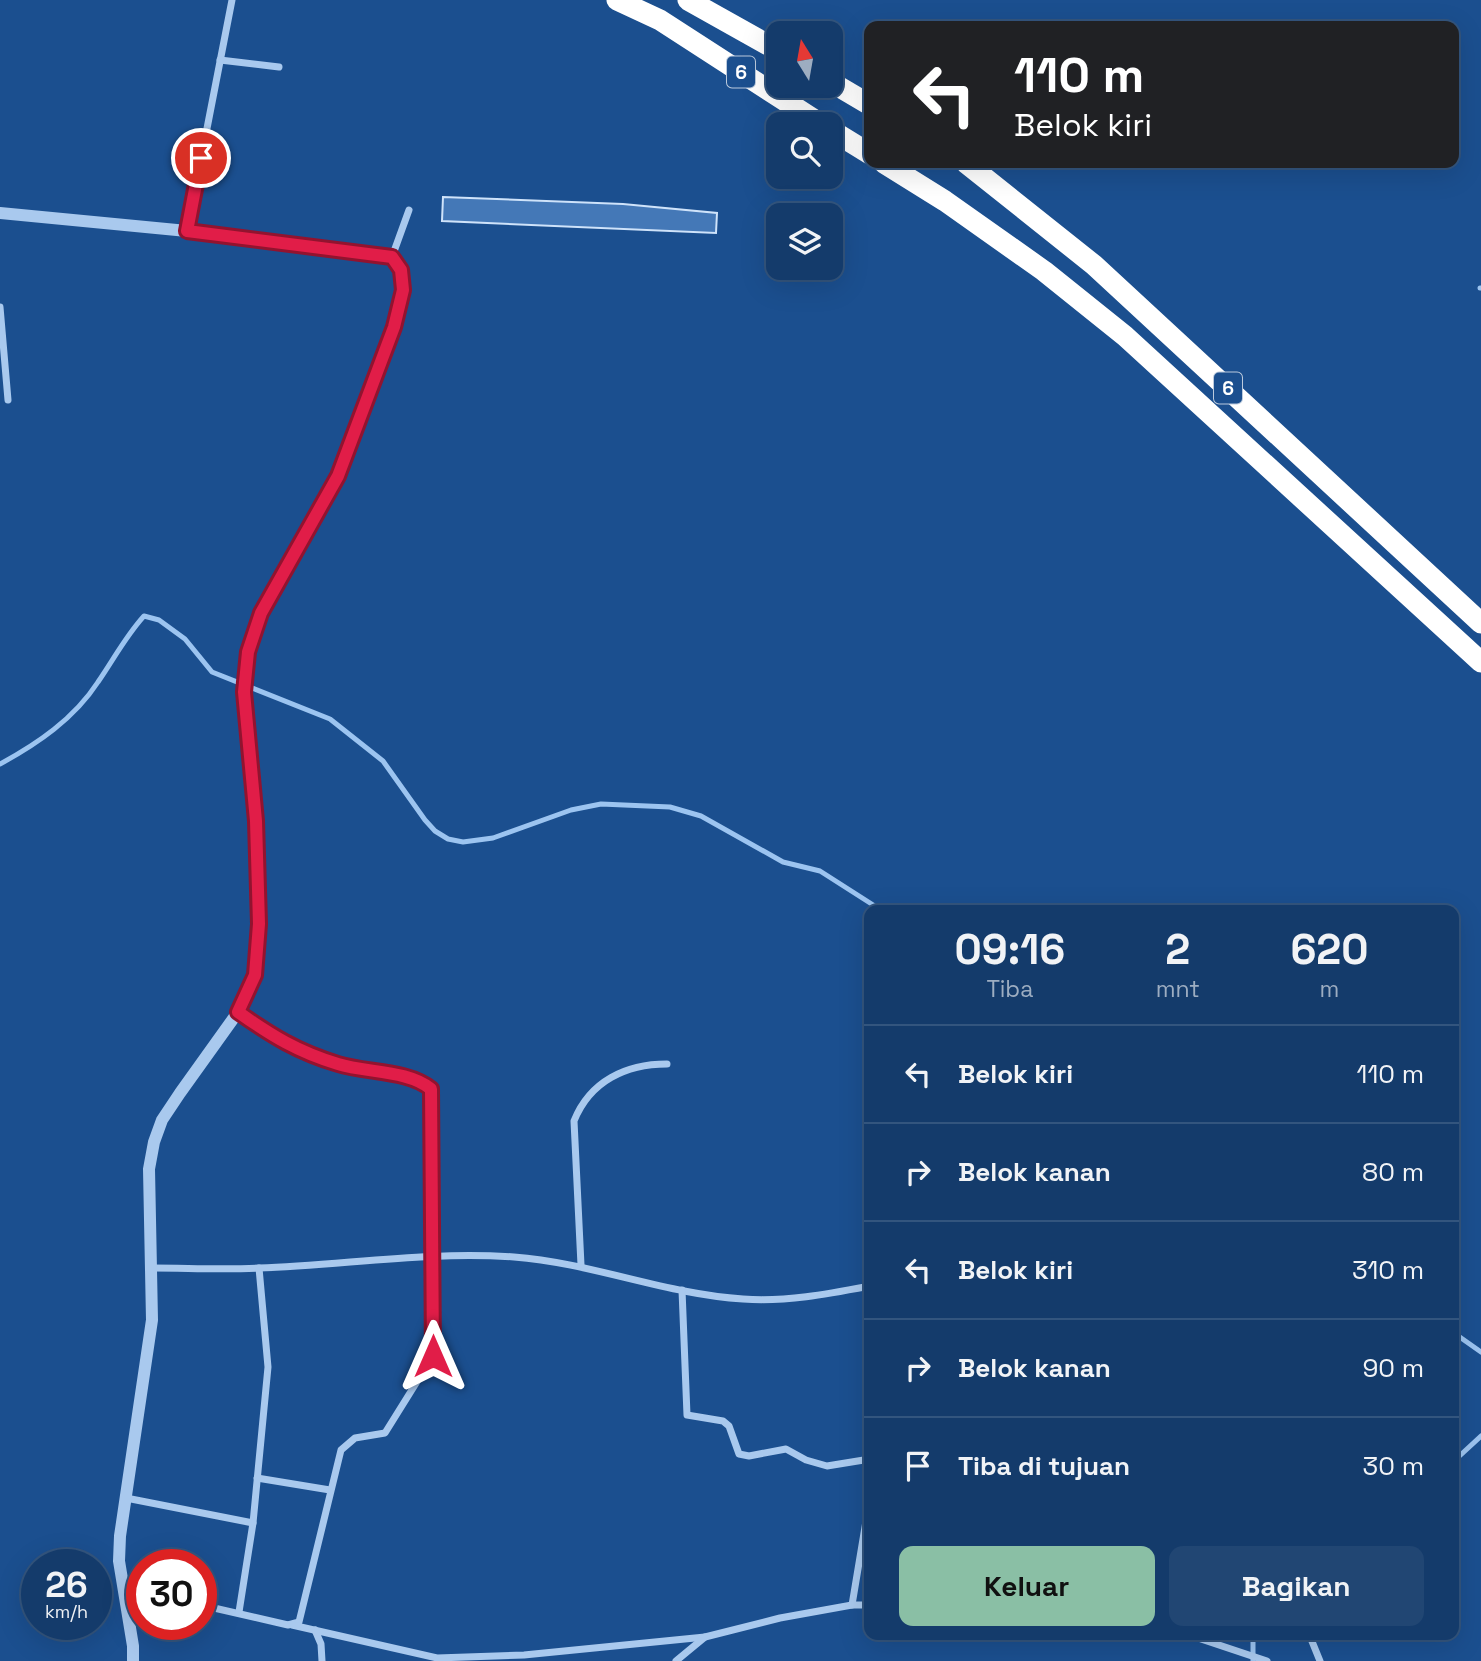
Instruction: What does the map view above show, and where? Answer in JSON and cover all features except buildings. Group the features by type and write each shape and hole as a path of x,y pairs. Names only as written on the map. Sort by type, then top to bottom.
{"highway":[{"name":"6","path":"617,0 660,20 802,112"},
{"name":"6","path":"688,0 766,44"},
{"path":"844,90 864,101"},
{"path":"843,137 864,150"},
{"name":"6","path":"892,168 945,201 1044,271 1125,336 1481,662"},
{"name":"6","path":"972,168 1094,265 1481,623"}],"street":[{"path":"187,231 232,0"},
{"path":"220,60 279,67"},
{"path":"392,257 409,210"},
{"path":"0,215 187,231 392,257 401,270 403,290 394,327 338,476 261,613 248,652 244,692 256,821 259,924 255,975 238,1012 162,1120 149,1169 152,1320 119,1561 134,1646 133,1661"},
{"path":"0,307 8,400"},
{"path":"238,1012 284,1045 339,1064 410,1079 431,1089 433,1356 385,1433 355,1438 343,1446 299,1622 291,1625"},
{"path":"581,1265 574,1121 579,1108 611,1076 629,1069 667,1064"},
{"path":"153,1268 259,1268 432,1254 513,1257 581,1265 682,1290 743,1299 812,1298 864,1287"},
{"path":"239,1612 253,1523 268,1367 259,1268"},
{"path":"682,1290 687,1415 723,1421 729,1426 739,1454 749,1456 786,1449 806,1460 827,1466 864,1460"},
{"path":"257,1478 330,1490"},
{"path":"126,1499 253,1523"},
{"path":"852,1605 864,1533"},
{"path":"217,1608 437,1658 524,1656 705,1637 780,1618 864,1605"},
{"path":"315,1630 321,1644 321,1661"},
{"path":"676,1661 705,1637"},
{"path":"1204,1640 1267,1661"},
{"path":"1311,1640 1320,1661"}],"waterway":[{"path":"0,764 41,739 78,708 144,616 159,620 185,639 212,672 330,719 383,761 425,820 435,831 448,839 463,842 493,838 571,810 601,804 670,807 701,816 783,862 820,871 873,905"},
{"path":"1459,1337 1481,1352"},
{"path":"1459,1456 1481,1436"},
{"path":"1253,1640 1253,1661"}],"route":[{"path":"201,158 187,231 392,257 401,270 401,306 338,476 261,613 248,652 244,692 256,821 259,924 255,975 238,1012 284,1045 339,1064 410,1079 431,1089 433,1356"}]}
